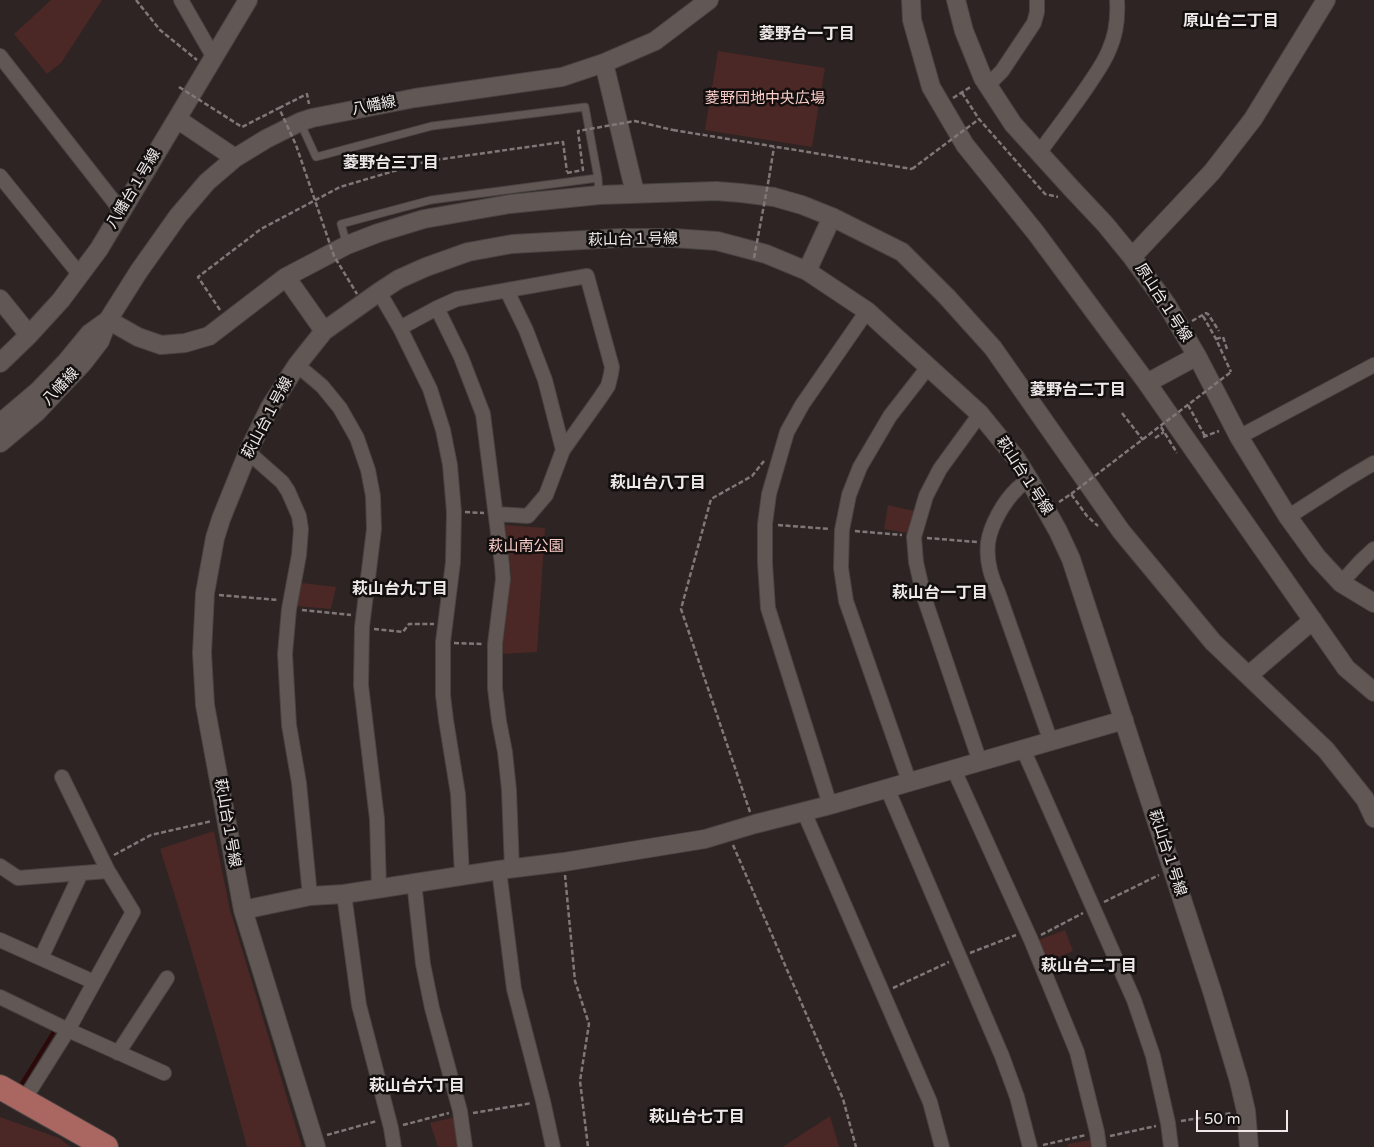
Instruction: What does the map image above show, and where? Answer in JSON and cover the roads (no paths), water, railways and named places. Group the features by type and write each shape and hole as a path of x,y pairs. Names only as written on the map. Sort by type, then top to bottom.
{"highway":[{"path":"0,1087 106,1147"}],"street":[{"path":"181,0 213,56"},
{"name":"八幡台１号線","path":"0,363 61,300 99,249 248,0"},
{"name":"八幡線","path":"0,443 37,412 83,363 100,340 108,320 139,271 178,216 207,182 235,158 266,139 306,120 415,98 562,77 604,63 655,41 709,0"},
{"path":"911,0 912,20 931,88 965,145 1036,233 1147,383 1346,668 1374,692"},
{"name":"原山台１号線","path":"956,0 964,31 985,82 1013,124 1106,224 1166,305 1197,356 1235,431 1288,517 1317,557 1340,583 1374,604"},
{"path":"985,82 1002,71 1034,23 1038,12 1037,0"},
{"path":"1039,154 1077,102 1110,49 1115,31 1117,0"},
{"path":"1132,257 1212,172 1253,119 1326,0"},
{"path":"0,56 122,212"},
{"path":"604,63 635,193"},
{"path":"177,119 235,158"},
{"path":"0,176 80,275"},
{"path":"108,320 138,337 161,345 185,343 209,336 286,277 347,245 378,233 424,220 598,187 635,193 741,192 774,197 802,205 832,217 902,252 947,297 993,348 1121,531 1213,642 1326,750 1365,799 1374,818"},
{"path":"807,271 832,217"},
{"name":"萩山台１号線","path":"315,1143 243,910 205,705 202,653 205,593 215,538 221,519 248,452 270,407 296,365 324,331 379,292 426,267 468,252 512,244 620,238 673,238 717,241 766,254 807,271 868,311 980,414 1015,457 1030,480 1071,559 1124,720 1231,1054 1246,1111 1249,1147"},
{"path":"400,328 457,299 587,276 612,367 608,386 563,450 546,494 528,516 496,514"},
{"path":"286,277 324,331"},
{"path":"506,291 526,330 545,380 563,450"},
{"path":"379,292 400,328 430,389 437,408 450,465 454,512 453,562 443,642 443,695 458,794 462,876"},
{"path":"0,299 29,335"},
{"path":"437,308 461,357 483,414 503,579 495,644 495,688 498,721 505,752 509,790 505,869 514,989 553,1147"},
{"path":"830,805 768,608 765,524 769,494 787,432 802,405 868,311"},
{"name":"八幡線","path":"0,423 38,390 66,362 90,333 108,320"},
{"path":"1147,383 1197,356"},
{"path":"296,365 322,386 340,408 357,438 368,470 373,496 374,529 362,622 360,685 377,819 379,888"},
{"path":"909,781 846,601 841,568 842,530 849,495 860,467 890,416 929,366"},
{"path":"1235,431 1374,366"},
{"path":"980,414 940,469 926,496 914,536 916,562 924,597 980,762"},
{"path":"248,452 282,482 299,516 299,555 290,605 285,654 289,725 299,783 310,896"},
{"path":"1288,517 1374,463"},
{"path":"1030,480 1017,488 1001,508 988,543 988,561 991,576 1002,602 1051,742"},
{"path":"1340,583 1374,549"},
{"path":"1249,675 1313,620"},
{"path":"243,910 310,896 344,894 414,882 564,862 704,839 954,770 1124,720"},
{"path":"1023,749 1134,1000 1153,1056 1168,1123 1171,1147"},
{"path":"954,770 1031,940 1077,1052 1100,1147"},
{"path":"24,1100 68,1030 133,912 106,866 62,778"},
{"path":"887,788 1002,1056 1035,1146"},
{"path":"804,812 930,1102 942,1147"},
{"path":"0,866 18,878 81,873 106,866"},
{"path":"41,958 81,873"},
{"path":"414,882 423,964 432,1008 460,1113 466,1147"},
{"path":"344,894 359,1005 390,1123 394,1147"},
{"path":"0,940 94,982"},
{"path":"118,1053 167,978"},
{"path":"0,997 164,1073"}],"lane":[{"path":"306,120 316,157 432,126 585,107 598,187"}],"waterway":[{"path":"21,1085 53,1033 53,1028 51,1028"}],"district":[{"name":"原山台二丁目","path":"1231,22"},
{"name":"菱野台一丁目","path":"807,35"},
{"name":"菱野台三丁目","path":"391,164"},
{"name":"菱野台二丁目","path":"1078,391"},
{"name":"萩山台八丁目","path":"658,484"},
{"name":"萩山台九丁目","path":"400,590"},
{"name":"萩山台一丁目","path":"940,594"},
{"name":"萩山台二丁目","path":"1089,967"},
{"name":"萩山台六丁目","path":"417,1087"},
{"name":"萩山台七丁目","path":"697,1118"}],"park label":[{"name":"菱野団地中央広場","path":"765,99"},
{"name":"萩山南公園","path":"526,547"}]}
